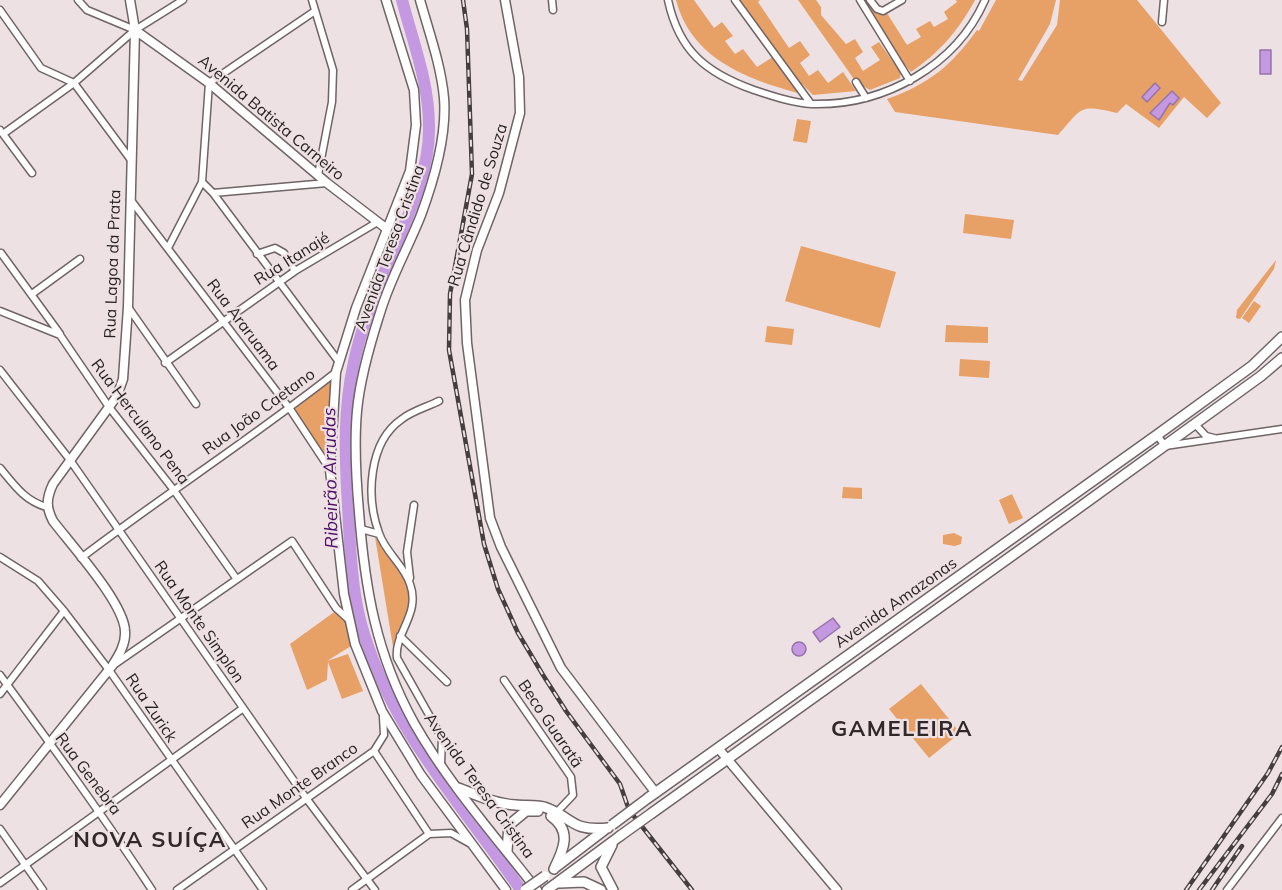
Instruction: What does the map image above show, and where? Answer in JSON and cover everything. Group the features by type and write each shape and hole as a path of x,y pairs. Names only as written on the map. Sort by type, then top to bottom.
{"main road":[{"name":"Avenida Amazonas","path":"525,890 652,795 1252,366 1282,337"},
{"name":"Avenida Amazonas","path":"551,886 957,597 1282,358"},
{"path":"458,788 494,802 541,806 573,825 593,829 610,826"},
{"path":"652,795 658,799 653,813"},
{"path":"507,851 509,825 516,818 526,811 549,814 564,830 564,850 554,869"},
{"path":"614,890 601,867 617,838"},
{"path":"551,886 575,881 592,884 601,890"}],"street":[{"path":"78,0 87,10 135,30"},
{"name":"Rua Lagoa da Prata","path":"46,507 48,495 70,460 109,407 123,379 128,307 135,30 130,0"},
{"path":"32,173 1,132 74,83 135,30 183,0"},
{"path":"312,0 333,70 333,102 318,174"},
{"name":"Avenida Teresa Cristina","path":"386,0 414,90 416,125 410,171 356,308 336,372 330,470 337,547 348,619 358,654 382,711 421,775 478,849 506,890"},
{"name":"Avenida Teresa Cristina","path":"420,0 434,48 444,98 443,123 438,158 422,212 380,311 363,375 357,410 356,470 365,581 379,637 403,700 415,724 458,788 537,890"},
{"name":"Rua Cândido de Souza","path":"505,0 519,76 520,113 506,169 477,250 467,287 466,324 490,518 501,547 561,668 652,795"},
{"path":"552,0 553,10"},
{"path":"668,0 679,37 702,64 739,84 771,96 811,104 866,98 910,81 946,56 968,32 985,0"},
{"path":"735,0 811,104"},
{"path":"860,0 910,81"},
{"path":"870,0 880,10 889,3 902,0"},
{"path":"1162,22 1164,0"},
{"path":"0,10 40,68 74,83 131,160"},
{"path":"169,246 202,182 209,83 315,11"},
{"name":"Avenida Batista Carneiro","path":"135,30 209,83 327,183 376,223 387,229"},
{"path":"856,82 866,98"},
{"path":"202,182 213,193 339,362"},
{"path":"213,193 327,183"},
{"name":"Rua Araruama","path":"130,198 169,246 221,321 290,409 330,470"},
{"name":"Rua Itanajé","path":"165,363 221,321 295,271 376,223"},
{"path":"257,254 275,248 284,253 295,271"},
{"name":"Rua Herculano Pena","path":"1,253 32,294 109,407 173,489 236,578"},
{"path":"32,294 80,259"},
{"path":"128,307 165,363 196,404"},
{"path":"0,311 60,335"},
{"name":"Rua Monte Simplon","path":"0,370 70,460 242,709 375,890"},
{"name":"Rua João Caetano","path":"81,558 173,489 290,409 336,372"},
{"path":"411,585 379,534 372,496 376,456 388,431 402,418 439,401"},
{"path":"1195,424 1206,436 1218,439"},
{"path":"1157,435 1165,446 1282,429"},
{"path":"0,468 23,496 31,502 46,507 116,605 124,624 125,641 111,668 0,805"},
{"path":"414,505 407,552 411,585 410,620 396,647 397,658 442,738 441,764"},
{"path":"360,529 379,534"},
{"path":"111,668 236,578 292,541 336,608 348,619"},
{"name":"Rua Zurick","path":"0,557 38,581 111,668 171,761 263,890"},
{"path":"0,694 64,611"},
{"path":"400,636 447,682"},
{"name":"Rua Genebra","path":"0,675 100,812 152,890"},
{"name":"Beco Guaratã","path":"504,680 571,777 573,795 556,813"},
{"path":"0,883 242,709"},
{"name":"Rua Monte Branco","path":"177,890 374,752 384,735 382,711"},
{"path":"718,748 837,890"},
{"path":"374,752 429,834"},
{"path":"1227,890 1282,818"},
{"path":"0,829 43,890"},
{"path":"352,890 429,834 451,833 478,849"}],"shaded area":[{"path":"676,0 694,0 714,28 722,22 733,36 725,41 735,54 743,49 757,67 776,55 735,0 760,0 758,2 789,48 800,41 810,55 800,63 809,76 818,70 828,83 843,72 856,91 813,95 802,84 795,88 798,93 741,73 707,51 694,37 683,20"},
{"path":"798,0 816,0 821,7 821,15 846,44 855,39 863,52 855,58 863,71 880,60 871,47 879,42 901,73 900,78 870,90 856,82"},
{"path":"860,0 872,0 877,9 885,10 907,45 921,37 916,29 930,21 934,27 948,19 944,12 957,2 956,0 975,0 948,40 911,72 905,65 901,67"},
{"path":"996,0 1056,0 1050,24 1018,80 1022,81 1057,25 1060,0 1137,0 1221,103 1207,118 1184,97 1159,128 1126,104 1117,113 1088,109 1078,113 1058,135 895,112 887,99 915,87 948,64 977,30 979,31"},
{"path":"1260,50 1271,50 1271,74 1260,74"},
{"path":"1155,83 1160,88 1147,102 1142,97"},
{"path":"1172,91 1179,98 1173,105 1170,103 1159,120 1150,113"},
{"path":"797,119 811,121 807,143 793,141"},
{"path":"965,214 1014,220 1011,239 963,233"},
{"path":"801,246 896,272 880,328 785,301"},
{"path":"1276,260 1274,269 1240,319 1236,318 1237,310"},
{"path":"1254,301 1261,306 1249,323 1242,318"},
{"path":"946,325 988,327 988,343 945,342"},
{"path":"767,326 794,329 792,345 765,342"},
{"path":"960,359 990,361 989,378 959,376"},
{"path":"332,379 327,430 327,459 295,409"},
{"path":"843,487 862,488 862,499 842,498"},
{"path":"1012,494 1023,518 1009,524 999,500"},
{"path":"954,533 962,537 961,544 955,546 943,544 943,535"},
{"path":"375,537 411,585 410,620 393,647"},
{"path":"337,610 347,619 351,646 327,661 348,654 363,691 342,699 328,662 327,680 307,690 290,644"},
{"path":"833,618 840,627 820,642 813,632"},
{"path":"799,642 804,644 806,649 804,654 799,656 794,654 792,649 794,644"},
{"path":"921,684 960,733 929,758 889,709"}],"waterway":[{"name":"Ribeirão Arrudas","path":"402,0 420,63 426,94 428,144 426,162 416,196 368,312 350,380 346,416 346,452 350,549 355,592 360,620 372,659 388,695 428,762 521,890"}],"railway":[{"path":"463,0 467,29 472,174 450,294 449,350 484,544 498,589 518,633 543,675 566,711 620,784 629,810 692,890"},
{"path":"1186,890 1268,773 1282,747"},
{"path":"1199,890 1272,794 1282,774"},
{"path":"1212,890 1242,846"}],"district":[{"name":"GAMELEIRA","path":"902,729"},
{"name":"NOVA SUÍÇA","path":"150,840"}]}
